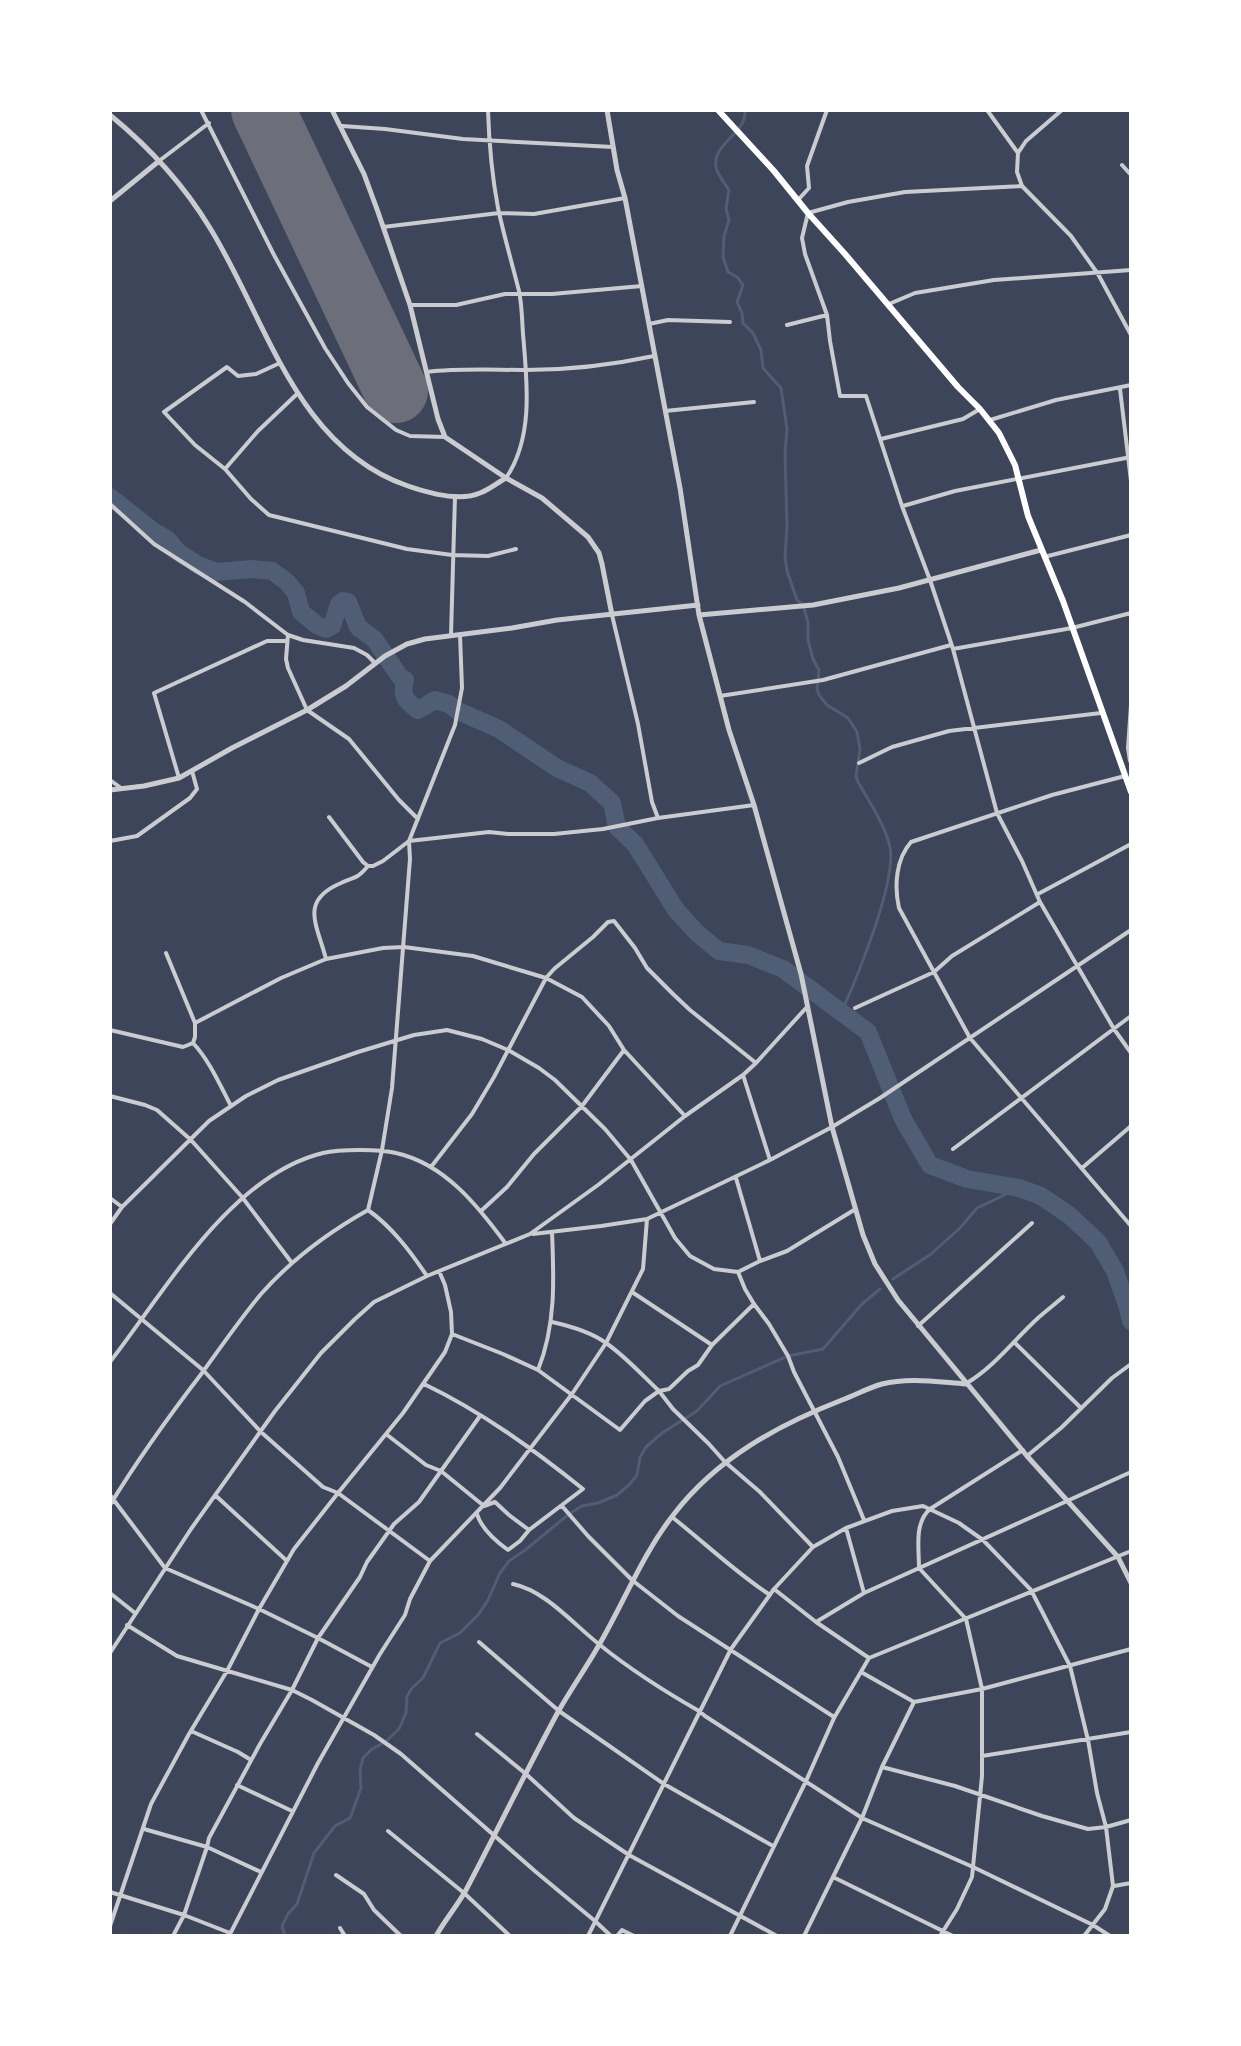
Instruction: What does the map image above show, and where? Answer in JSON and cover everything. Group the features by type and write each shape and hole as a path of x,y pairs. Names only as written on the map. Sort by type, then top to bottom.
{"main road":[{"path":"718,110 999,433 1019,478 1022,496 1131,792"}],"street":[{"path":"201,110 274,255 348,383 367,407 396,430 410,436 445,437"},
{"path":"332,110 364,174 410,305 445,437 461,450 542,498 594,543 602,564 652,802 658,818"},
{"path":"110,116 159,161 212,230 297,394 335,440 364,466 381,475 416,489 469,496 506,478 512,468 523,435 526,401 519,294 499,213 488,110"},
{"path":"607,110 680,488 699,615 729,730 754,805 801,974 832,1127 854,1210 875,1264 898,1300 966,1384 1118,1557 1131,1583"},
{"path":"798,200 809,188 807,166 827,110"},
{"path":"987,110 1018,153"},
{"path":"1062,110 1026,141 1018,153 1017,172 1022,186 1071,236 1098,274 1131,335"},
{"path":"110,201 209,123"},
{"path":"342,126 451,138 613,147"},
{"path":"1122,165 1131,175"},
{"path":"1022,186 905,192 848,202 808,213 802,238 827,315 840,396 866,396 952,647 997,813 1040,902 1131,1053"},
{"path":"383,227 499,213 534,214 625,198"},
{"path":"888,304 915,293 994,280 1131,270"},
{"path":"410,305 456,305 505,294 552,294 642,286"},
{"path":"787,325 827,315"},
{"path":"648,324 658,321 730,322"},
{"path":"427,372 606,365 654,356"},
{"path":"280,363 256,374 238,376 227,367 164,412 269,515 407,549 488,556 516,549"},
{"path":"989,420 1056,400 1131,385"},
{"path":"1120,389 1131,481"},
{"path":"225,469 258,431 297,394"},
{"path":"665,411 754,402"},
{"path":"881,439 963,419 980,409"},
{"path":"902,506 955,491 1129,457"},
{"path":"451,635 455,496"},
{"path":"110,504 154,544 245,602 288,638"},
{"path":"699,615 807,606 1131,535"},
{"path":"1131,600 1131,629"},
{"path":"110,790 179,778 307,710 396,649 425,639 557,620 698,605"},
{"path":"720,696 823,680 952,647 1072,628 1130,613"},
{"path":"110,1505 141,1456 263,1292 292,1263 342,1225 368,1210 392,1088 409,841 455,725 462,669 460,634"},
{"path":"288,638 288,668 307,710 349,739 418,819"},
{"path":"179,778 154,693 267,641 288,638 354,648 377,662"},
{"path":"1121,764 1131,761 1128,748 1131,705"},
{"path":"859,763 892,747 949,731 1101,713"},
{"path":"110,841 137,836 190,798 197,789 192,771"},
{"path":"1125,776 1052,795 911,842 903,850 896,878 896,895 899,908 970,1038 1129,1218 1131,1226"},
{"path":"110,780 121,788"},
{"path":"329,817 363,862 373,866 409,841 489,832 554,834 603,829 754,805"},
{"path":"1037,894 1131,844"},
{"path":"326,959 314,904 319,895 342,882 359,877 368,866"},
{"path":"855,1008 934,972 952,956 1040,902"},
{"path":"431,1167 472,1114 546,978 608,922 614,921 647,968 690,1010 756,1063"},
{"path":"530,1234 647,1219 770,1160 880,1098 1131,930"},
{"path":"195,1023 281,978 326,959 404,947 473,956 546,978 582,997 609,1026 624,1050 685,1116"},
{"path":"110,1030 183,1047 193,1043 195,1023 166,953"},
{"path":"110,1653 165,1568 261,1432 321,1353 355,1319 374,1302 427,1276 530,1234 743,1075 806,1008"},
{"path":"953,1149 1131,1016"},
{"path":"110,1224 122,1207 209,1121 231,1106 278,1080 414,1035 447,1030 508,1050 547,1074 605,1129 631,1160 675,1238 690,1256 714,1269 738,1272 787,1251 854,1210"},
{"path":"193,1043 231,1106"},
{"path":"481,1211 582,1106 624,1050"},
{"path":"743,1075 770,1160"},
{"path":"110,1096 157,1110 191,1140 242,1197 292,1263"},
{"path":"1082,1168 1131,1126"},
{"path":"110,1362 193,1251 242,1197 286,1167 325,1152 382,1150 408,1156 431,1167 464,1193 506,1244"},
{"path":"736,1177 760,1261"},
{"path":"110,1198 122,1207"},
{"path":"368,1210 406,1246 427,1276"},
{"path":"110,1892 184,1915 230,1935 292,1811 372,1667 405,1615 430,1561 477,1514 532,1448 606,1343 643,1269 647,1219"},
{"path":"918,1326 1032,1223"},
{"path":"538,1370 552,1322 552,1232"},
{"path":"110,1926 151,1804 287,1561 424,1384 445,1352 452,1334 451,1312 439,1271"},
{"path":"738,1272 754,1304 782,1345 838,1457 864,1520"},
{"path":"632,1292 712,1345"},
{"path":"110,1293 203,1370 261,1432 323,1487 338,1493 430,1561"},
{"path":"436,1936 464,1893 632,1580 672,1516 687,1498 746,1447 815,1410 882,1384 914,1379 966,1384 979,1376 1063,1297"},
{"path":"452,1334 538,1370 620,1430 645,1401 659,1391 669,1389 698,1365 712,1345 754,1304"},
{"path":"552,1322 606,1343 659,1391 725,1462 760,1492 813,1547"},
{"path":"1015,1343 1080,1407"},
{"path":"942,1934 972,1877 980,1794 982,1689 966,1619 919,1568 920,1524 923,1515 930,1509 1026,1453 1061,1428 1080,1407 1131,1364"},
{"path":"424,1384 532,1448 583,1489 508,1550 482,1524 477,1514"},
{"path":"173,1936 184,1915 209,1838 318,1638 388,1531 419,1502 480,1416"},
{"path":"386,1434 426,1465 441,1471 484,1506"},
{"path":"816,1622 864,1593 1131,1472"},
{"path":"110,1495 165,1568 259,1609 372,1667"},
{"path":"215,1495 287,1561"},
{"path":"484,1506 495,1502 529,1530"},
{"path":"562,1506 632,1580 678,1616 834,1718"},
{"path":"588,1936 731,1649 774,1589 813,1547 846,1528 892,1511 923,1506 959,1523 983,1540 1031,1590 1070,1666 1106,1827 1113,1886 1105,1909 1084,1936"},
{"path":"672,1516 745,1579 770,1595"},
{"path":"846,1528 864,1593"},
{"path":"730,1936 834,1718 869,1658 1131,1551"},
{"path":"513,1584 537,1592 599,1645 656,1687 699,1711 862,1818 973,1867 1110,1936"},
{"path":"774,1589 869,1658"},
{"path":"110,1593 135,1613"},
{"path":"127,1625 177,1656 292,1690 374,1735 401,1754 614,1936 622,1930 634,1936"},
{"path":"479,1642 559,1711 664,1784 773,1846"},
{"path":"861,1672 914,1702 982,1689 1131,1649"},
{"path":"804,1936 914,1702"},
{"path":"191,1731 251,1760"},
{"path":"982,1756 1131,1732"},
{"path":"477,1734 574,1818 629,1855 777,1936"},
{"path":"882,1767 1088,1829 1131,1820"},
{"path":"237,1785 292,1811"},
{"path":"144,1829 207,1847 261,1872"},
{"path":"388,1831 464,1893 510,1936"},
{"path":"336,1875 364,1894 374,1910 401,1936"},
{"path":"833,1877 942,1934 953,1936"},
{"path":"1113,1886 1131,1883"},
{"path":"340,1928 345,1936"}],"shaded area":[{"path":"110,110 1131,110 1131,1936 110,1936"}],"waterway":[{"path":"745,110 741,126 719,151 716,159 717,170 729,190 726,209 729,220 723,257 728,272 743,285 737,302 743,323 753,333 761,350 763,368 781,388 787,429 785,556 797,600 803,605 808,622 808,640 819,670 817,689 827,705 848,718 857,732 860,749 856,776 883,827 891,858 875,928 841,1013"},
{"path":"110,497 198,565 216,572 272,571 296,593 301,612 326,629 332,626 339,604 348,602 358,627 375,640 405,680 405,698 418,710 435,700 449,704 499,729 557,768 590,783 612,803 617,827 635,844 676,910 697,933 719,951 748,955 783,969 868,1032 903,1119 930,1165 967,1179 1019,1188 1041,1196 1069,1215 1098,1242 1115,1271 1131,1321"},
{"path":"893,1279 931,1254 977,1208 1019,1188"},
{"path":"285,1936 282,1926 297,1904 314,1853 335,1826 350,1818 361,1788 363,1758 399,1729 406,1713 407,1696 423,1678 440,1643 460,1633 478,1615 509,1561 582,1506 617,1495 637,1475 640,1457 646,1447 697,1411 720,1386 788,1356 823,1349 862,1304 880,1289"}],"runway":[{"path":"263,110 396,391"}]}
